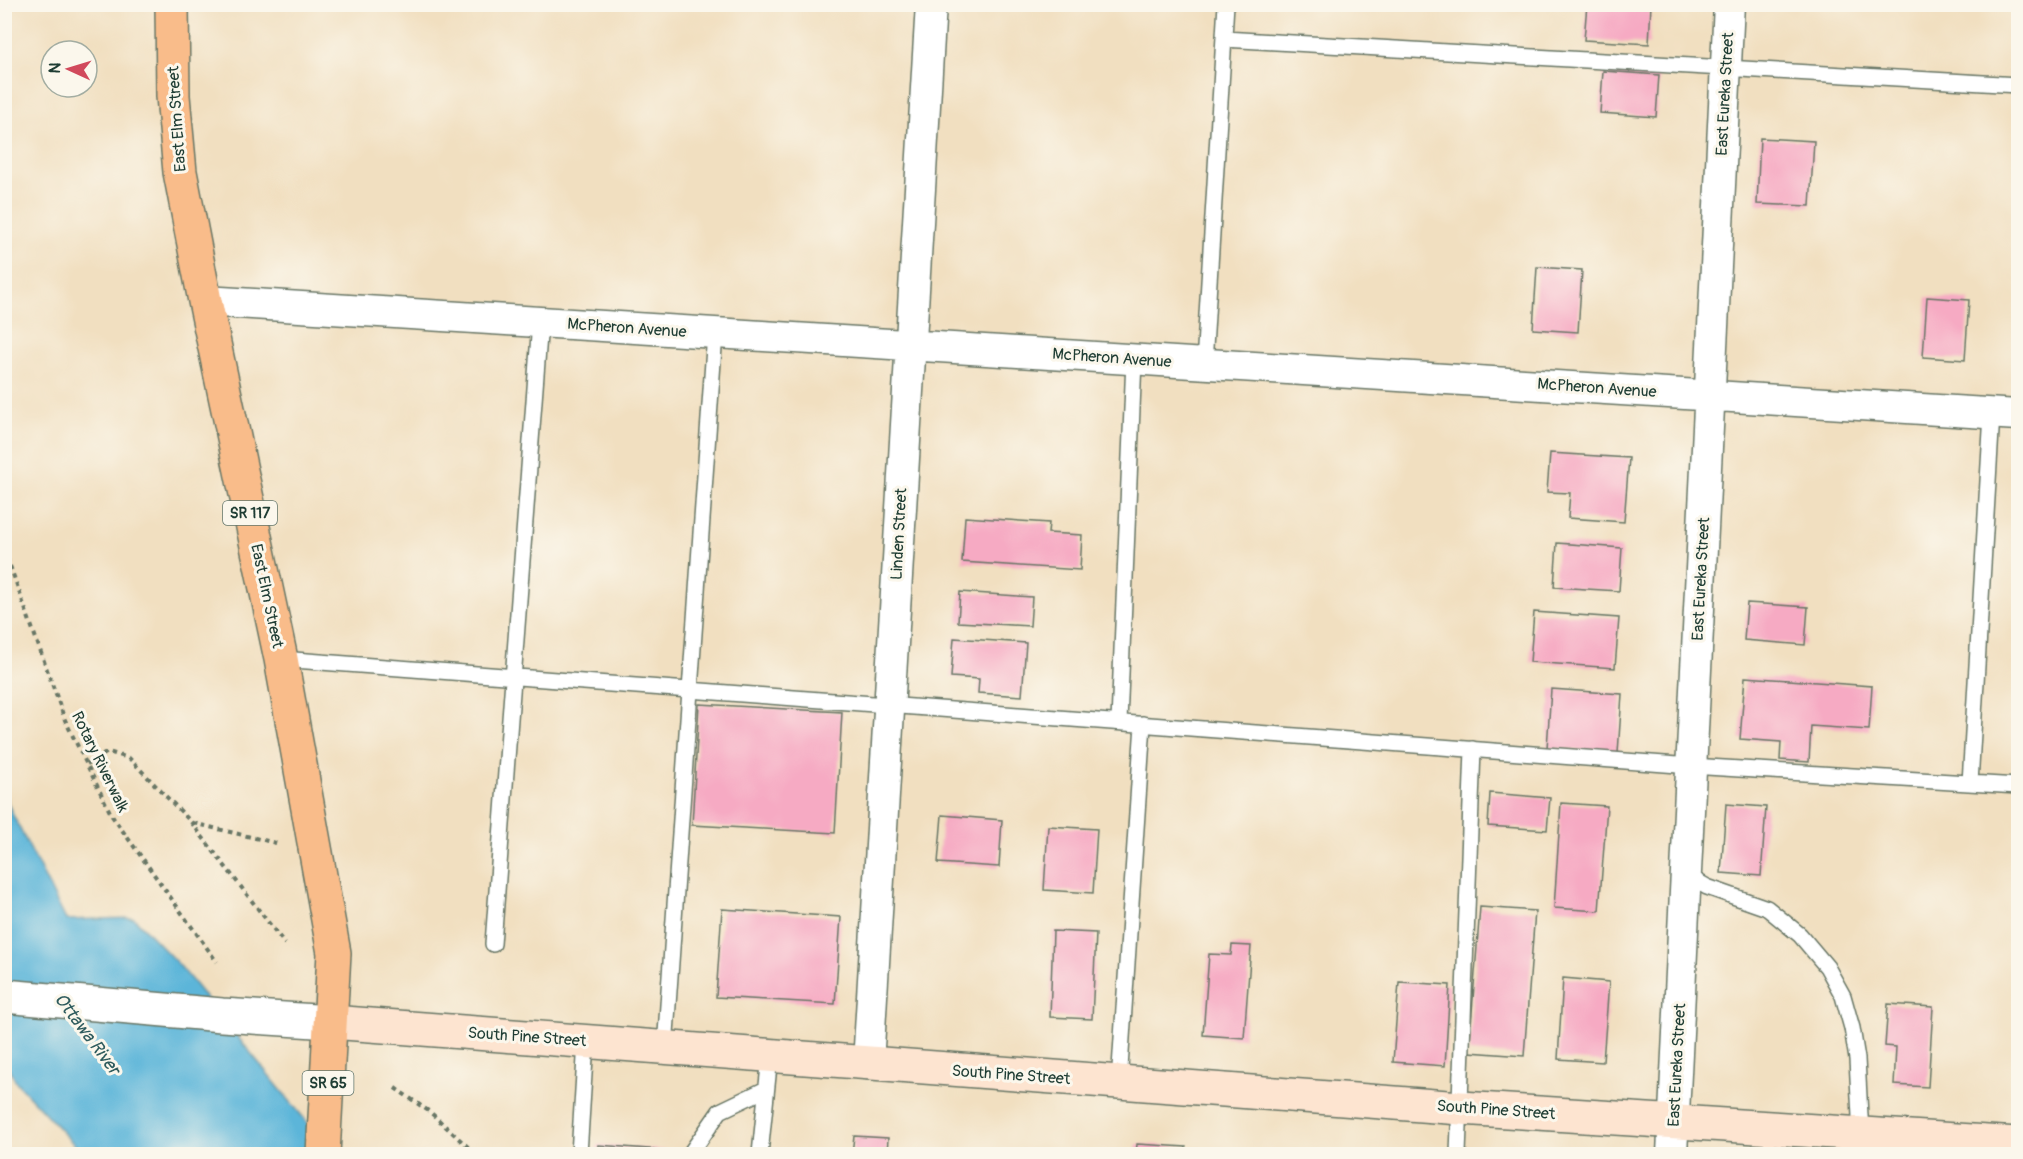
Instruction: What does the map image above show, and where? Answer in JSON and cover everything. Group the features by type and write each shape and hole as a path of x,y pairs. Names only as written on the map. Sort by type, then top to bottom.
{"main road":[{"name":"East Elm Street","path":"172,4 173,96 180,172 205,302 281,659 334,953 323,1149"},
{"name":"South Pine Street","path":"331,1022 1461,1108 2019,1144"}],"street":[{"name":"Linden Street","path":"868,1064 931,4"},
{"name":"East Eureka Street","path":"1672,1155 1729,4"},
{"name":"McPheron Avenue","path":"205,302 2006,414"},
{"name":"South Pine Street","path":"4,996 331,1022"}],"lane":[{"path":"1204,364 1226,4"},
{"path":"1224,39 2019,85"},
{"path":"493,944 540,322"},
{"path":"665,1048 715,333"},
{"path":"1119,722 1134,360"},
{"path":"1970,783 2006,414"},
{"path":"281,659 1691,766 2019,786"},
{"path":"1119,1083 1143,724"},
{"path":"1458,1155 1473,749"},
{"path":"1686,875 1707,887 1767,908 1800,935 1827,967 1843,996 1852,1028 1857,1059 1861,1135"},
{"path":"579,1155 586,1042"},
{"path":"760,1155 770,1056"},
{"path":"690,1155 720,1111 766,1089"}],"path":[{"name":"Rotary Riverwalk","path":"4,549 65,720 112,816 217,963"},
{"path":"87,764 108,752 129,758 191,822 285,944"},
{"path":"191,822 280,844"},
{"path":"395,1088 430,1112 469,1148 471,1155"}],"water":[{"name":"Ottawa River","path":"4,793 66,920 134,918 180,966 333,1154 83,1154 16,1082 4,1059"}],"building":[{"path":"1587,4 1651,4 1649,44 1584,40"},
{"path":"1603,71 1659,75 1656,117 1600,113"},
{"path":"1760,138 1814,141 1810,206 1757,204"},
{"path":"1537,267 1582,270 1578,332 1533,329"},
{"path":"1927,297 1969,300 1965,360 1923,357"},
{"path":"1550,453 1629,458 1624,522 1568,518 1570,493 1547,492"},
{"path":"965,517 1049,523 1048,533 1082,535 1080,570 962,562"},
{"path":"1557,543 1622,548 1619,591 1554,587"},
{"path":"960,592 1032,597 1030,626 958,622"},
{"path":"1747,603 1808,607 1805,645 1744,640"},
{"path":"1534,612 1619,618 1615,668 1530,662"},
{"path":"954,638 1026,643 1022,696 978,693 979,679 951,677"},
{"path":"1745,677 1872,686 1869,730 1811,726 1809,762 1780,760 1781,742 1740,739"},
{"path":"1551,689 1622,694 1618,753 1547,748"},
{"path":"699,704 842,712 835,833 692,825"},
{"path":"1490,793 1550,798 1547,830 1488,826"},
{"path":"1561,803 1607,806 1599,911 1554,908"},
{"path":"1726,804 1766,807 1761,876 1721,873"},
{"path":"942,815 1002,820 999,867 938,863"},
{"path":"1048,826 1097,829 1093,893 1044,890"},
{"path":"1480,907 1535,911 1524,1056 1469,1052"},
{"path":"722,909 841,917 835,1004 716,997"},
{"path":"1053,931 1096,933 1092,1019 1050,1017"},
{"path":"1232,945 1251,946 1244,1038 1203,1035 1209,954 1231,955"},
{"path":"1563,978 1609,982 1603,1062 1558,1059"},
{"path":"1399,982 1450,985 1445,1066 1393,1062"},
{"path":"1888,1004 1933,1007 1928,1087 1894,1085 1896,1047 1885,1046"},
{"path":"854,1136 888,1138 887,1154 852,1154"},
{"path":"1137,1144 1186,1147 1186,1154 1136,1154"},
{"path":"598,1145 674,1151 674,1154 597,1154"}]}
